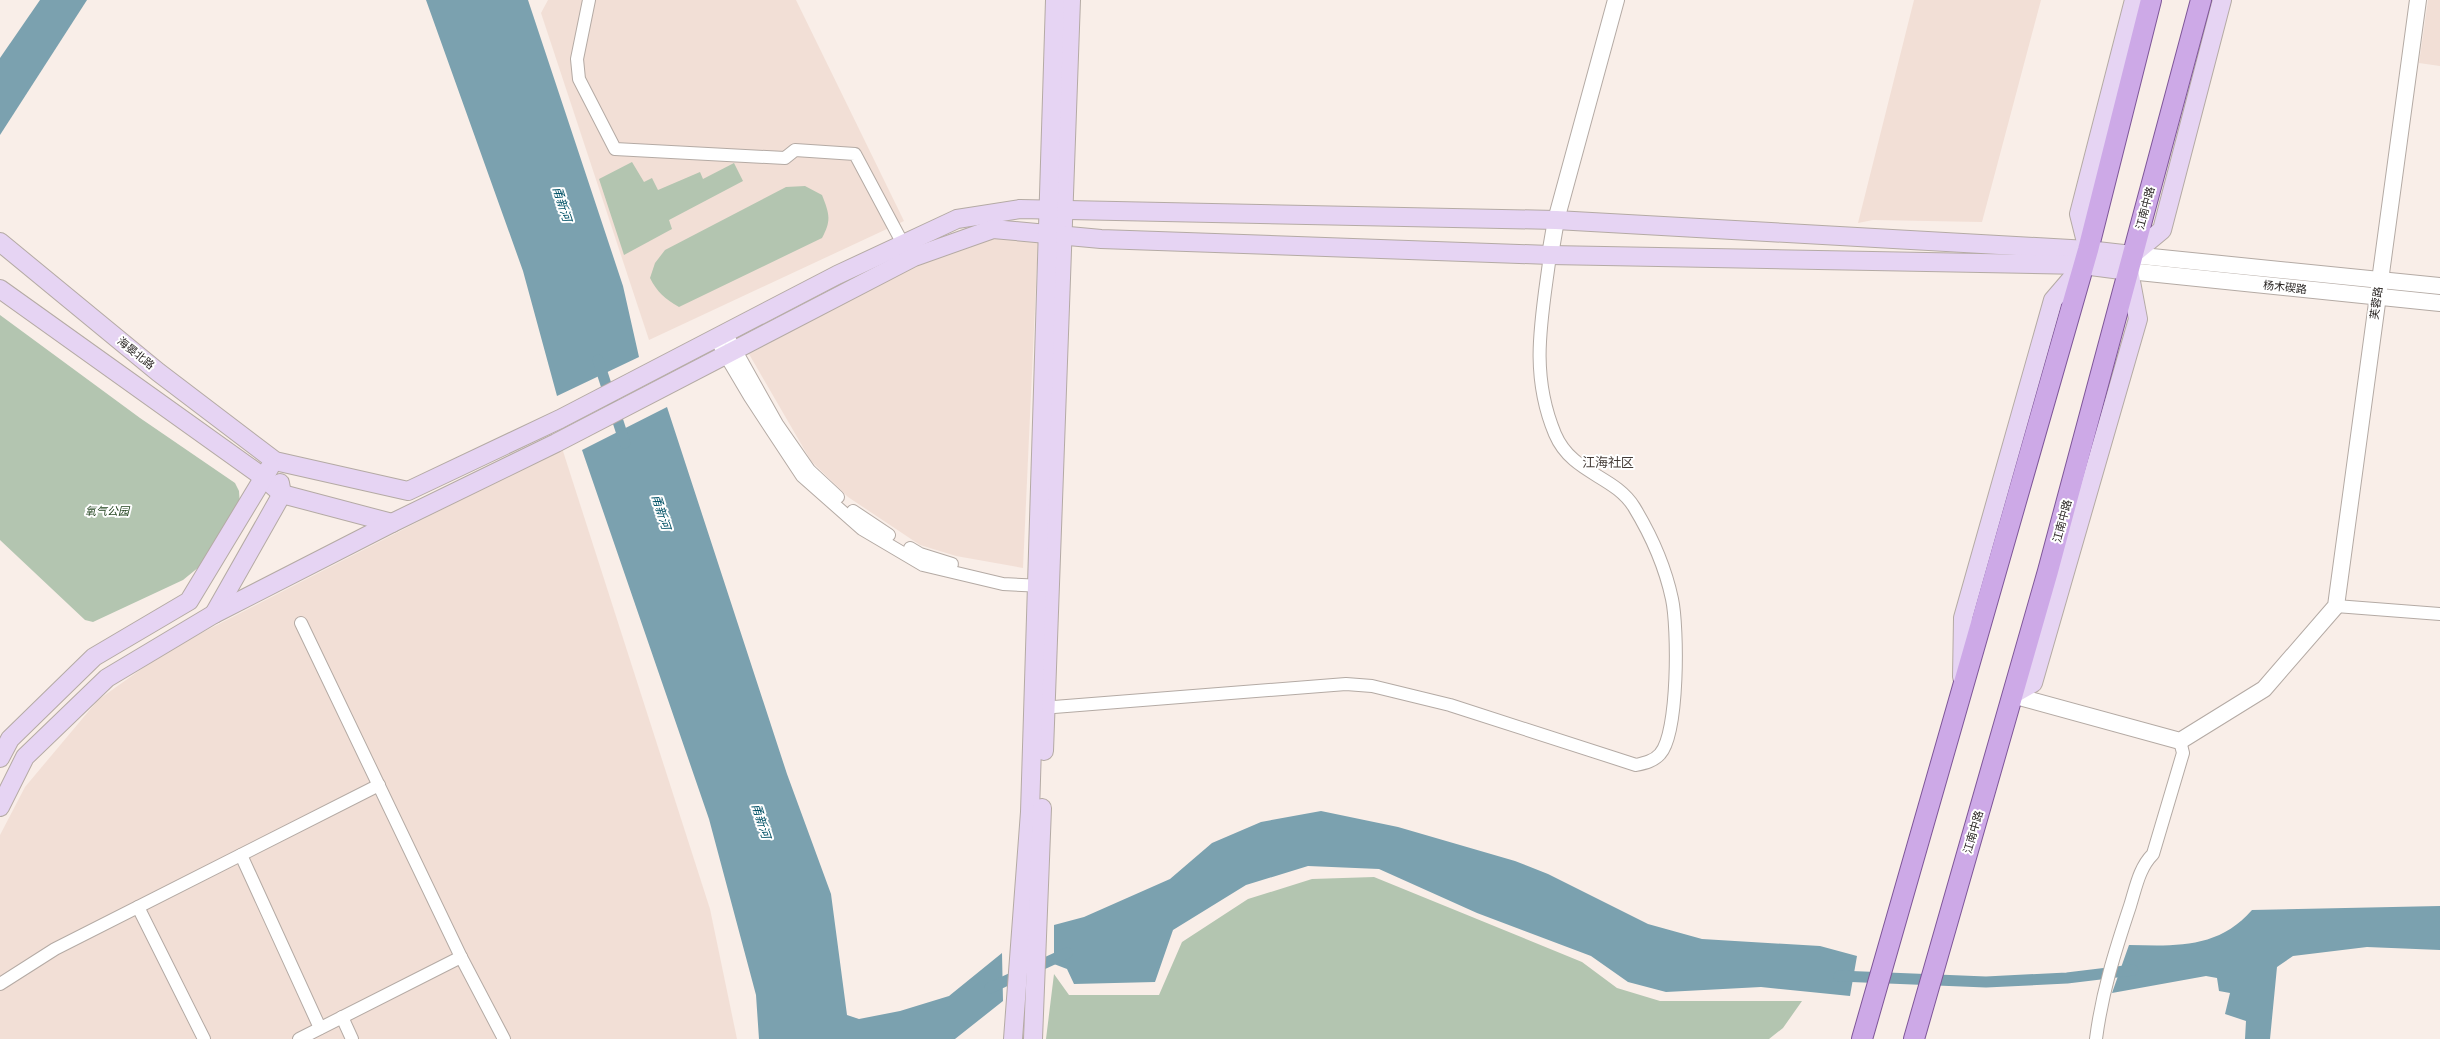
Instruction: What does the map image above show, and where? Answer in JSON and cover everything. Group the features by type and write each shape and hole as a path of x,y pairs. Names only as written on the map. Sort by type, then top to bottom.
{"main road":[{"path":"1033,1039 1037,942 1039,705 1055,235 1055,0"},
{"path":"1055,211 1071,0"},
{"path":"2086,257 2079,214 2134,0"},
{"path":"1862,1039 2086,257 2152,0"},
{"name":"江南中路","path":"1914,1039 2048,572 2201,0"},
{"path":"276,460 408,491 560,419 837,275 957,219 1020,209 1055,211 1556,220 2086,257 2131,263 2162,230 2222,0"},
{"path":"0,807 26,757 106,678 214,614 392,523 565,439 914,257 993,229 1101,239 1550,255 2086,257"},
{"name":"海晏北路","path":"0,242 158,372 276,460"},
{"path":"0,289 262,477 282,494 392,523"},
{"path":"0,758 10,739 94,657 189,601 262,477 276,460"},
{"path":"214,614 282,494 276,460"},
{"path":"1014,1039 1019,951 1039,705"}],"street":[{"path":"589,0 577,59 579,79 615,149 785,158 795,150 855,154 904,244"},
{"path":"1039,705 1346,684 1401,692 1636,764 1650,762 1661,753 1668,737 1674,696 1676,649 1672,600 1664,569 1632,505 1618,489 1573,460 1556,435 1548,413 1539,369 1538,346 1556,220 1616,0"},
{"name":"芙蓉路","path":"2336,606 2418,0"},
{"name":"杨木碶路","path":"2131,263 2380,279 2440,286"},
{"name":"杨木碶路","path":"2131,263 2440,303"},
{"path":"720,336 777,424 809,470 860,517 920,554 992,576 1043,583"},
{"path":"2012,695 2180,741 2264,689 2336,606 2440,614"},
{"path":"301,622 461,956 504,1039"},
{"path":"2096,1039 2102,996 2120,935 2144,863 2153,854 2183,753 2180,741"},
{"path":"0,984 55,949 379,785"},
{"path":"241,855 320,1028"},
{"path":"138,907 204,1039"},
{"path":"299,1039 461,956"},
{"path":"342,1017 352,1039"}],"shaded area":[{"path":"548,0 796,0 904,221 649,340 541,13"},
{"path":"1914,0 2041,0 1982,222 1873,220 1858,223"},
{"path":"2428,0 2440,0 2440,66 2419,63"},
{"path":"994,238 1038,242 1023,568 956,556 920,545 848,497 811,461 749,354 924,261"},
{"path":"562,448 710,909 737,1039 0,1039 0,835 25,787 98,700 168,650"}],"green space":[{"path":"632,162 644,182 652,178 658,190 700,172 703,179 734,163 743,181 669,220 672,229 624,255 599,179"},
{"path":"805,186 822,195 828,212 827,226 822,238 679,307 659,291 650,278 655,263 665,250 786,187"},
{"name":"氧气公园","path":"0,315 140,418 235,483 239,491 241,522 232,540 183,580 93,622 85,620 0,540"},
{"path":"1374,877 1582,962 1617,988 1660,1001 1802,1001 1783,1028 1769,1039 1046,1039 1054,974 1069,995 1159,995 1182,942 1248,899 1312,879"}],"water":[{"path":"40,0 87,0 0,135 0,58"},
{"path":"426,0 528,0 623,286 639,357 557,396 523,271"},
{"path":"667,407 787,774 831,894 847,1015 859,1019 900,1011 949,996 1002,953 1003,1001 955,1039 759,1039 756,995 709,819 582,450"},
{"path":"1321,811 1398,827 1515,861 1548,874 1648,924 1702,939 1820,946 1857,956 1850,996 1761,987 1666,992 1628,982 1591,956 1477,913 1379,869 1308,866 1246,885 1173,930 1155,982 1074,984 1067,969 1054,964 1054,925 1084,917 1170,879 1212,843 1261,822"},
{"path":"2440,906 2440,950 2367,947 2293,956 2277,967 2270,1039 2245,1039 2246,1021 2225,1014 2230,993 2219,991 2217,978 2206,976 2112,993 2129,945 2179,945 2210,938 2225,932 2239,923 2252,910"}],"waterway":[{"name":"甬新河","path":"598,360 625,443"},
{"path":"990,988 1067,953"},
{"path":"1839,976 1986,982 2067,978 2133,970"}],"district":[{"name":"江海社区","path":"1608,462"}]}
